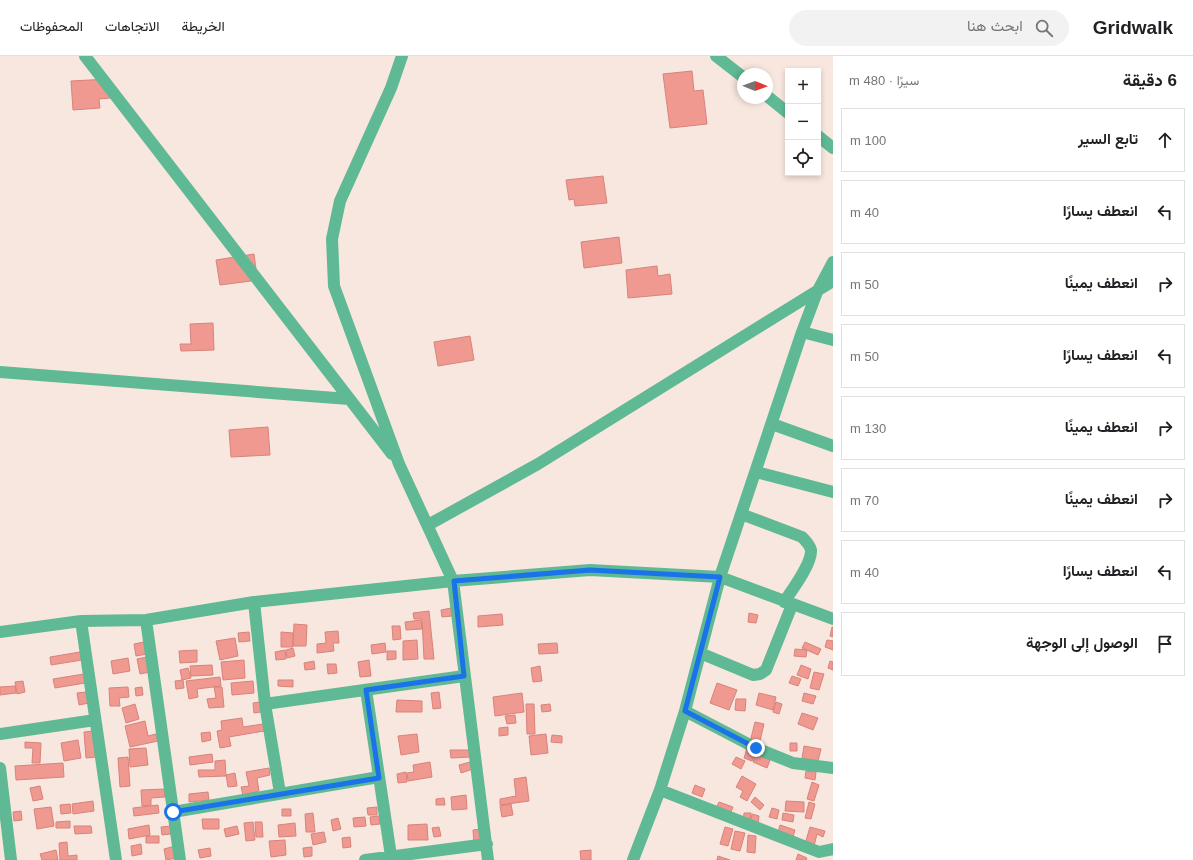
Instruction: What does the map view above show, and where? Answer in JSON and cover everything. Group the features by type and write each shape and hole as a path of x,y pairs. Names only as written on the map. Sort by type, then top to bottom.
{"street":[{"path":"85,56 399,464"},
{"path":"402,56 391,88 340,201 332,239 334,286 399,464 454,581 464,676 488,860"},
{"path":"716,56 737,72"},
{"path":"773,101 785,111"},
{"path":"821,138 833,148"},
{"path":"633,860 660,790 685,711 720,577 741,514 802,332 817,292 833,262"},
{"path":"428,525 538,464 833,281"},
{"path":"802,332 833,340"},
{"path":"0,372 349,399"},
{"path":"772,424 833,446"},
{"path":"756,472 833,492"},
{"path":"700,653 753,675 760,674 766,670 788,604 807,567 811,550 809,544 802,537 741,514"},
{"path":"0,632 81,622 146,620 254,602 454,581 590,570 720,577 833,620"},
{"path":"254,602 265,704 280,793"},
{"path":"146,620 180,860"},
{"path":"81,622 116,860"},
{"path":"265,704 464,676"},
{"path":"366,690 391,856"},
{"path":"685,711 756,748 793,763 833,768"},
{"path":"0,734 95,720"},
{"path":"0,768 4,834 11,860"},
{"path":"173,812 280,793 379,778"},
{"path":"660,790 823,856 833,849"},
{"path":"365,860 486,844"}],"building":[{"path":"692,71 694,91 703,90 707,124 670,128 663,74"},
{"path":"109,79 110,98 99,99 100,108 73,110 71,81"},
{"path":"603,176 607,203 575,206 574,199 569,200 566,180"},
{"path":"619,237 622,263 584,268 581,242"},
{"path":"254,254 256,269 249,270 251,281 220,285 216,260"},
{"path":"657,266 658,276 670,274 672,294 628,298 626,270"},
{"path":"213,323 214,350 181,351 180,344 191,344 190,324"},
{"path":"470,336 474,360 438,366 434,342"},
{"path":"268,427 270,455 231,457 229,430"},
{"path":"451,608 452,616 442,617 441,610"},
{"path":"429,611 434,659 424,659 422,619 414,619 413,613"},
{"path":"749,613 758,615 756,623 748,622"},
{"path":"502,614 503,625 478,627 478,616"},
{"path":"421,620 422,629 406,630 405,622"},
{"path":"294,624 307,625 306,646 293,646"},
{"path":"392,626 400,626 401,639 393,640"},
{"path":"833,627 833,637 830,636"},
{"path":"338,631 339,643 333,643 334,651 317,653 317,644 326,643 325,632"},
{"path":"249,632 250,641 239,642 238,633"},
{"path":"281,632 293,633 293,647 281,647"},
{"path":"235,638 238,656 220,660 216,641"},
{"path":"417,640 418,659 403,660 403,641"},
{"path":"827,640 833,641 833,650 825,647"},
{"path":"144,642 147,654 136,656 134,644"},
{"path":"805,642 821,649 818,655 802,648"},
{"path":"385,643 386,652 372,654 371,645"},
{"path":"557,643 558,653 539,654 538,644"},
{"path":"293,648 295,656 287,658 286,650"},
{"path":"795,649 807,650 806,657 794,656"},
{"path":"197,650 197,662 180,663 179,651"},
{"path":"285,650 286,659 276,660 275,652"},
{"path":"387,651 396,651 396,659 387,660"},
{"path":"80,652 82,660 51,665 50,657"},
{"path":"147,657 150,672 140,674 137,659"},
{"path":"128,658 130,671 113,674 111,661"},
{"path":"244,660 245,678 223,680 221,662"},
{"path":"369,660 371,676 360,677 358,662"},
{"path":"314,661 315,669 305,670 304,663"},
{"path":"830,661 833,662 833,670 828,668"},
{"path":"327,664 336,664 337,673 328,674"},
{"path":"212,665 213,675 191,676 190,666"},
{"path":"801,665 811,669 808,679 797,675"},
{"path":"540,666 542,681 533,682 531,668"},
{"path":"188,668 191,678 182,680 180,670"},
{"path":"814,672 824,674 819,690 810,688"},
{"path":"84,674 85,683 55,688 53,679"},
{"path":"792,676 801,679 798,686 789,683"},
{"path":"220,677 221,686 197,689 198,697 189,699 186,681"},
{"path":"183,680 184,688 176,689 175,681"},
{"path":"278,680 293,680 293,687 278,686"},
{"path":"23,681 25,692 17,694 15,682"},
{"path":"253,681 254,693 232,695 231,683"},
{"path":"717,683 737,690 729,710 710,703"},
{"path":"15,686 16,693 0,695 0,687"},
{"path":"128,687 129,697 119,698 120,706 110,706 109,688"},
{"path":"142,687 143,695 136,696 135,688"},
{"path":"214,687 222,687 224,707 209,708 207,699 216,698"},
{"path":"87,692 89,703 79,705 77,693"},
{"path":"439,692 441,708 433,709 431,693"},
{"path":"522,693 524,712 495,716 493,697"},
{"path":"759,693 776,697 773,710 756,705"},
{"path":"804,693 816,696 813,704 802,701"},
{"path":"736,699 746,699 745,711 735,710"},
{"path":"397,700 422,701 422,712 396,712"},
{"path":"260,702 261,712 254,713 253,703"},
{"path":"776,702 782,704 779,714 773,712"},
{"path":"135,704 139,719 126,723 122,708"},
{"path":"526,704 534,704 535,734 527,734"},
{"path":"550,704 551,711 542,712 541,705"},
{"path":"802,713 818,718 813,730 798,724"},
{"path":"515,715 516,723 507,724 505,716"},
{"path":"242,718 243,727 263,724 264,731 229,737 231,746 220,748 217,731 222,730 221,721"},
{"path":"145,721 148,736 156,734 158,741 130,747 125,726"},
{"path":"755,722 764,724 759,745 750,742"},
{"path":"508,727 508,735 499,736 499,728"},
{"path":"93,731 96,757 86,758 84,732"},
{"path":"210,732 211,740 202,742 201,733"},
{"path":"417,734 419,752 401,755 398,736"},
{"path":"546,734 548,753 531,755 529,736"},
{"path":"552,735 562,736 562,743 551,742"},
{"path":"78,740 81,758 64,761 61,743"},
{"path":"25,742 41,743 40,763 32,763 33,748 25,748"},
{"path":"790,743 797,743 797,751 790,751"},
{"path":"804,746 821,749 818,761 802,758"},
{"path":"146,748 148,765 130,767 129,749"},
{"path":"747,749 755,752 752,761 744,758"},
{"path":"450,750 469,750 470,757 451,758"},
{"path":"212,754 213,762 190,765 189,757"},
{"path":"756,754 770,760 767,768 753,762"},
{"path":"128,757 130,786 120,787 118,758"},
{"path":"736,757 745,761 741,769 732,764"},
{"path":"225,760 226,776 199,777 198,770 215,770 215,761"},
{"path":"430,762 432,777 408,781 407,773 414,772 413,765"},
{"path":"470,762 473,769 461,773 459,765"},
{"path":"63,763 64,777 16,780 15,766"},
{"path":"269,768 270,775 257,778 259,791 243,795 241,787 249,786 246,772"},
{"path":"806,771 816,772 815,780 805,778"},
{"path":"406,772 407,782 398,783 397,774"},
{"path":"235,773 237,786 228,787 226,775"},
{"path":"742,776 756,784 747,801 740,797 743,791 736,787"},
{"path":"526,777 529,801 500,805 500,799 516,796 514,779"},
{"path":"812,782 819,785 814,801 807,799"},
{"path":"695,785 705,789 702,797 692,793"},
{"path":"40,786 43,799 33,801 30,788"},
{"path":"164,789 165,797 151,798 151,805 142,806 141,790"},
{"path":"208,792 209,800 189,802 189,794"},
{"path":"466,795 467,809 452,810 451,797"},
{"path":"755,797 764,805 760,810 751,802"},
{"path":"444,798 445,805 436,805 436,799"},
{"path":"93,801 94,811 73,814 72,804"},
{"path":"786,801 804,802 804,812 785,811"},
{"path":"719,802 733,807 730,814 716,808"},
{"path":"809,802 815,804 811,819 805,818"},
{"path":"70,804 71,813 61,814 60,805"},
{"path":"511,804 513,815 502,817 500,806"},
{"path":"158,805 159,813 134,816 133,808"},
{"path":"51,807 54,826 37,829 34,809"},
{"path":"377,807 377,815 368,815 367,808"},
{"path":"772,808 779,810 777,819 769,817"},
{"path":"282,809 291,809 291,816 282,816"},
{"path":"21,811 22,820 14,821 13,812"},
{"path":"313,813 315,832 306,832 305,814"},
{"path":"744,813 751,813 750,823 743,823"},
{"path":"783,813 794,815 793,822 782,820"},
{"path":"752,814 759,816 758,825 750,824"},
{"path":"379,816 380,824 371,825 370,817"},
{"path":"365,817 366,826 354,827 353,818"},
{"path":"338,818 341,829 333,831 331,820"},
{"path":"202,819 219,819 219,829 203,829"},
{"path":"70,821 70,828 56,828 56,822"},
{"path":"253,822 255,840 246,841 244,823"},
{"path":"255,822 262,822 263,837 256,837"},
{"path":"295,823 296,836 279,837 278,825"},
{"path":"427,824 428,840 408,840 408,825"},
{"path":"149,825 150,835 129,839 128,829"},
{"path":"780,825 795,830 793,837 778,832"},
{"path":"74,826 91,826 92,833 75,834"},
{"path":"171,826 171,834 162,835 161,827"},
{"path":"237,826 239,834 226,837 224,829"},
{"path":"439,827 441,836 434,837 432,828"},
{"path":"725,827 733,829 728,846 720,844"},
{"path":"810,827 825,831 823,837 817,834 814,846 805,844"},
{"path":"489,828 490,842 474,844 473,830"},
{"path":"735,831 745,833 740,851 731,849"},
{"path":"324,832 326,842 313,845 311,834"},
{"path":"748,835 756,836 755,853 747,852"},
{"path":"146,836 159,836 159,843 146,843"},
{"path":"350,837 351,847 343,848 342,838"},
{"path":"285,840 286,855 271,857 269,841"},
{"path":"67,842 68,856 77,855 77,860 60,860 59,843"},
{"path":"141,844 142,854 132,856 131,846"},
{"path":"175,846 177,858 166,860 164,849"},
{"path":"312,847 312,856 304,857 303,848"},
{"path":"210,848 211,856 200,858 198,850"},
{"path":"56,850 58,860 42,860 40,854"},
{"path":"591,850 591,860 581,860 580,851"},
{"path":"798,854 807,858 806,860 796,860"},
{"path":"718,856 730,860 717,860"}],"route":[{"path":"173,812 280,793 379,778 366,690 464,676 454,581 590,570 720,577 685,711 756,748"}]}
